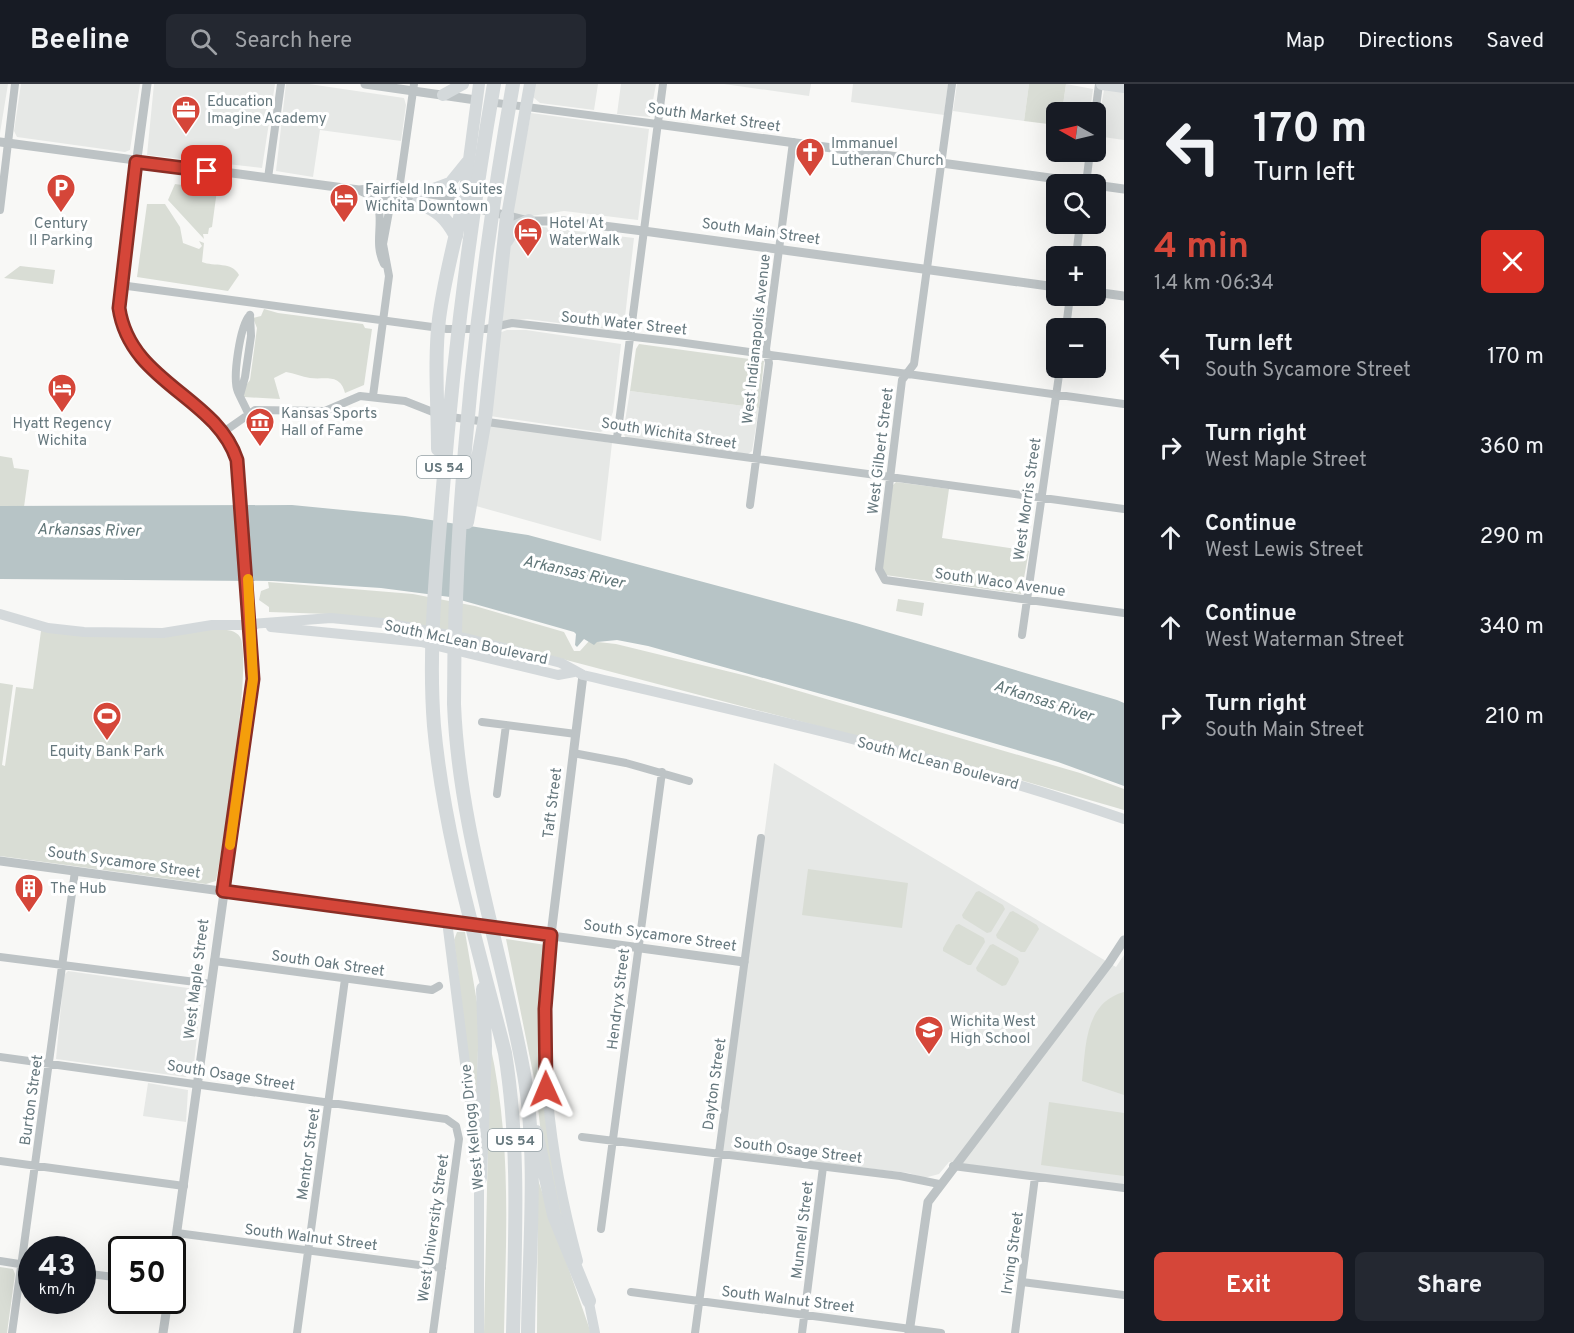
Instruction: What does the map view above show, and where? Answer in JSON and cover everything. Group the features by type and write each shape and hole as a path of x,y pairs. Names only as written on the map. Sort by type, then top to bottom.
{"highway":[{"name":"US 54","path":"494,84 464,274 439,535 432,695 440,772 466,895 505,1053 514,1120 513,1333"},
{"name":"US 54","path":"513,84 482,277 462,462 454,663 458,768 524,1076 530,1161 528,1333"},
{"path":"420,198 447,220 456,236"},
{"path":"439,535 436,361 439,319 445,278 464,205"},
{"path":"458,572 485,419 507,216"},
{"path":"503,249 514,228 529,221"},
{"path":"480,951 485,1046 480,1178"},
{"path":"524,1076 554,1215 589,1301"}],"main road":[{"path":"443,95 463,84"},
{"path":"464,205 479,84"},
{"path":"507,216 530,84"},
{"path":"1101,84 1124,87"},
{"path":"420,198 450,183 470,159"},
{"name":"South McLean Boulevard","path":"0,614 48,628 84,632 163,633 212,625 251,624 410,640 558,675 579,674 736,710 1000,778 1124,819"},
{"name":"West Kellogg Drive","path":"447,921 480,1178 479,1333"},
{"path":"551,935 545,1048 550,1137 595,1333"}],"street":[{"path":"0,210 4,142 15,84"},
{"path":"147,84 120,285 122,325 136,354 222,434 248,413 240,396 250,336 251,304"},
{"path":"268,178 281,84"},
{"name":"South Market Street","path":"365,84 413,87 476,100 1046,178"},
{"path":"617,438 663,84"},
{"name":"West Gilbert Street","path":"879,569 902,380 914,364 952,84"},
{"path":"1098,102 1101,84"},
{"path":"399,190 413,87"},
{"name":"South Main Street","path":"4,142 136,162 359,190 374,197 399,201 420,198 457,198 464,205 529,221 564,221 780,248 1046,286"},
{"name":"West Indianapolis Avenue","path":"750,505 769,363 766,349 793,142"},
{"name":"South Market Street","path":"1106,186 1124,189"},
{"name":"South Main Street","path":"359,190 375,187 399,190 420,198"},
{"path":"374,197 380,213 377,249 389,276"},
{"path":"373,396 389,276 383,244 385,223 390,206 399,201"},
{"name":"South Water Street","path":"120,285 382,322 466,330 512,324 630,337 1124,404"},
{"path":"1106,294 1124,296"},
{"name":"West Morris Street","path":"1022,635 1058,378"},
{"name":"South Wichita Street","path":"248,413 262,409 325,411 360,396 373,396 405,401 443,416 617,438 626,442 756,460 890,475 1124,509"},
{"name":"West Maple Street","path":"177,1236 252,692 251,624 239,480 233,448 222,434"},
{"name":"South Waco Avenue","path":"879,569 885,580 1124,613"},
{"name":"Taft Street","path":"551,935 576,734 579,674"},
{"path":"482,722 576,734"},
{"path":"497,794 507,725"},
{"path":"573,753 662,772 689,781"},
{"name":"Hendryx Street","path":"601,1229 662,772"},
{"name":"Dayton Street","path":"695,1333 761,838"},
{"name":"South Sycamore Street","path":"0,861 744,962"},
{"name":"Burton Street","path":"26,1236 75,870"},
{"path":"909,1331 928,1202 953,1166 1113,958 1124,940"},
{"path":"0,957 211,984"},
{"name":"South Oak Street","path":"214,961 432,990 439,986"},
{"name":"Mentor Street","path":"297,1333 345,979"},
{"name":"South Osage Street","path":"0,1057 446,1119 456,1126"},
{"name":"West University Street","path":"433,1333 459,1139 456,1126"},
{"name":"South Osage Street","path":"582,1137 900,1176 939,1185"},
{"path":"0,1161 184,1186"},
{"path":"953,1166 1124,1188"},
{"name":"Munnell Street","path":"802,1333 824,1167"},
{"name":"Irving Street","path":"1015,1333 1035,1176"},
{"name":"South Walnut Street","path":"177,1233 442,1268"},
{"path":"0,1262 18,1264"},
{"path":"1022,1281 1124,1295"},
{"name":"Burton Street","path":"12,1333 18,1292"},
{"name":"South Walnut Street","path":"631,1292 909,1331 941,1333"},
{"path":"163,1333 166,1314"}],"shaded area":[{"path":"0,84 8,84 0,133"},
{"path":"21,84 140,84 130,150 125,152 17,137 14,131"},
{"path":"154,84 275,84 262,168 147,155"},
{"path":"286,84 309,84 404,98 406,105 401,141 320,130 313,177 276,171"},
{"path":"533,84 598,84 594,110 540,103 533,97"},
{"path":"621,84 656,84 650,117 617,114"},
{"path":"724,84 811,84 809,96"},
{"path":"853,84 948,84 944,115 851,102"},
{"path":"957,84 1029,84 1024,121 953,111"},
{"path":"1029,84 1066,84 1063,102 1046,102 1046,124 1024,121"},
{"path":"1066,84 1093,89 1091,102 1063,102"},
{"path":"1104,90 1124,92 1124,140 1106,137 1106,102 1102,102"},
{"path":"531,113 649,129 638,220 564,211 525,217 511,214"},
{"path":"175,184 217,190 212,227 209,228 208,234 203,234 204,239 168,200"},
{"path":"147,204 165,204 180,227 183,243 199,249 202,246 199,241 204,243 202,262 227,266 236,271 239,275 228,291 137,277"},
{"path":"534,226 634,238 624,326 621,331 527,319 500,323 510,240 520,229"},
{"path":"20,266 55,270 53,284 4,278"},
{"path":"264,309 278,313 363,324 365,328 372,329 364,385 345,393 340,382 336,380 310,378 286,372 274,378 280,399 244,397 244,388 250,380 257,328 253,318 261,316"},
{"path":"507,330 526,330 621,344 613,412 606,430 600,432 490,416 499,333"},
{"path":"639,344 764,361 759,408 630,391 636,349"},
{"path":"630,391 759,408 752,451 748,454 626,438 623,433"},
{"path":"489,425 612,443 601,541 476,506"},
{"path":"0,456 12,458 14,468 29,470 24,507 0,506"},
{"path":"896,482 949,489 942,538 1029,551 1021,594 885,575 882,569 892,486"},
{"path":"268,582 413,594 475,606 564,632 574,651 580,651 589,641 616,644 747,676 1080,773 1124,789 1124,810 993,772 532,651 329,614 269,612 269,607 259,600 261,591 269,588"},
{"path":"898,599 924,603 922,616 896,611"},
{"path":"224,630 240,637 243,652 243,680 236,755 216,881 206,884 0,856 0,683 13,685 2,765 5,766 16,687 33,689 41,631"},
{"name":"Wichita West High School","path":"774,763 1116,967 1124,955 1124,1185 949,1162 939,1174 924,1178 909,1173 724,1152 722,1149"},
{"path":"808,869 908,883 902,928 802,915"},
{"path":"979,891 1003,905 1005,909 991,932 987,933 963,918 962,915 976,892"},
{"path":"1013,911 1037,925 1039,929 1025,952 997,938 996,935 1010,912"},
{"path":"959,924 984,938 985,942 971,965 943,951 956,925"},
{"path":"457,932 465,932 479,1014 476,1122 454,940"},
{"path":"506,939 546,945 541,995 567,1239 542,1142 535,1083"},
{"path":"993,944 1018,958 1019,962 1006,985 1002,986 977,971 976,968 990,945"},
{"path":"68,971 202,990 193,1073 185,1077 56,1059 64,975"},
{"path":"1124,992 1124,1095 1082,1081 1086,1041 1094,1016 1111,998"},
{"path":"490,1044 502,1117 505,1153 504,1333 484,1333"},
{"path":"148,1083 188,1090 186,1122 143,1116"},
{"path":"1049,1102 1124,1113 1124,1176 1041,1165"},
{"path":"538,1180 591,1333 537,1333"},
{"path":"0,1267 13,1269 15,1274 7,1333 0,1333"}],"water":[{"name":"Arkansas River","path":"292,505 405,516 528,535 856,623 1117,700 1124,703 1124,786 1058,762 648,646 617,640 597,642 594,645 584,639 577,647 574,632 450,597 381,588 273,581 0,579 0,506"}],"slow traffic":[{"path":"230,845 253,679 248,579"}],"place":[{"name":"Education Imagine Academy","path":"186,136"},
{"name":"Immanuel Lutheran Church","path":"810,178"},
{"name":"Century II Parking","path":"61,214"},
{"name":"Fairfield Inn & Suites Wichita Downtown","path":"344,224"},
{"name":"Hotel At WaterWalk","path":"528,258"},
{"name":"Hyatt Regency Wichita","path":"62,414"},
{"name":"Kansas Sports Hall of Fame","path":"260,448"},
{"name":"Equity Bank Park","path":"107,742"},
{"name":"The Hub","path":"29,914"},
{"name":"Wichita West High School","path":"929,1056"}],"route":[{"path":"207,171 136,162 119,308 122,325 136,354 217,427 233,448 237,460 249,599 253,679 223,891 551,935 545,1009 546,1089"}]}
